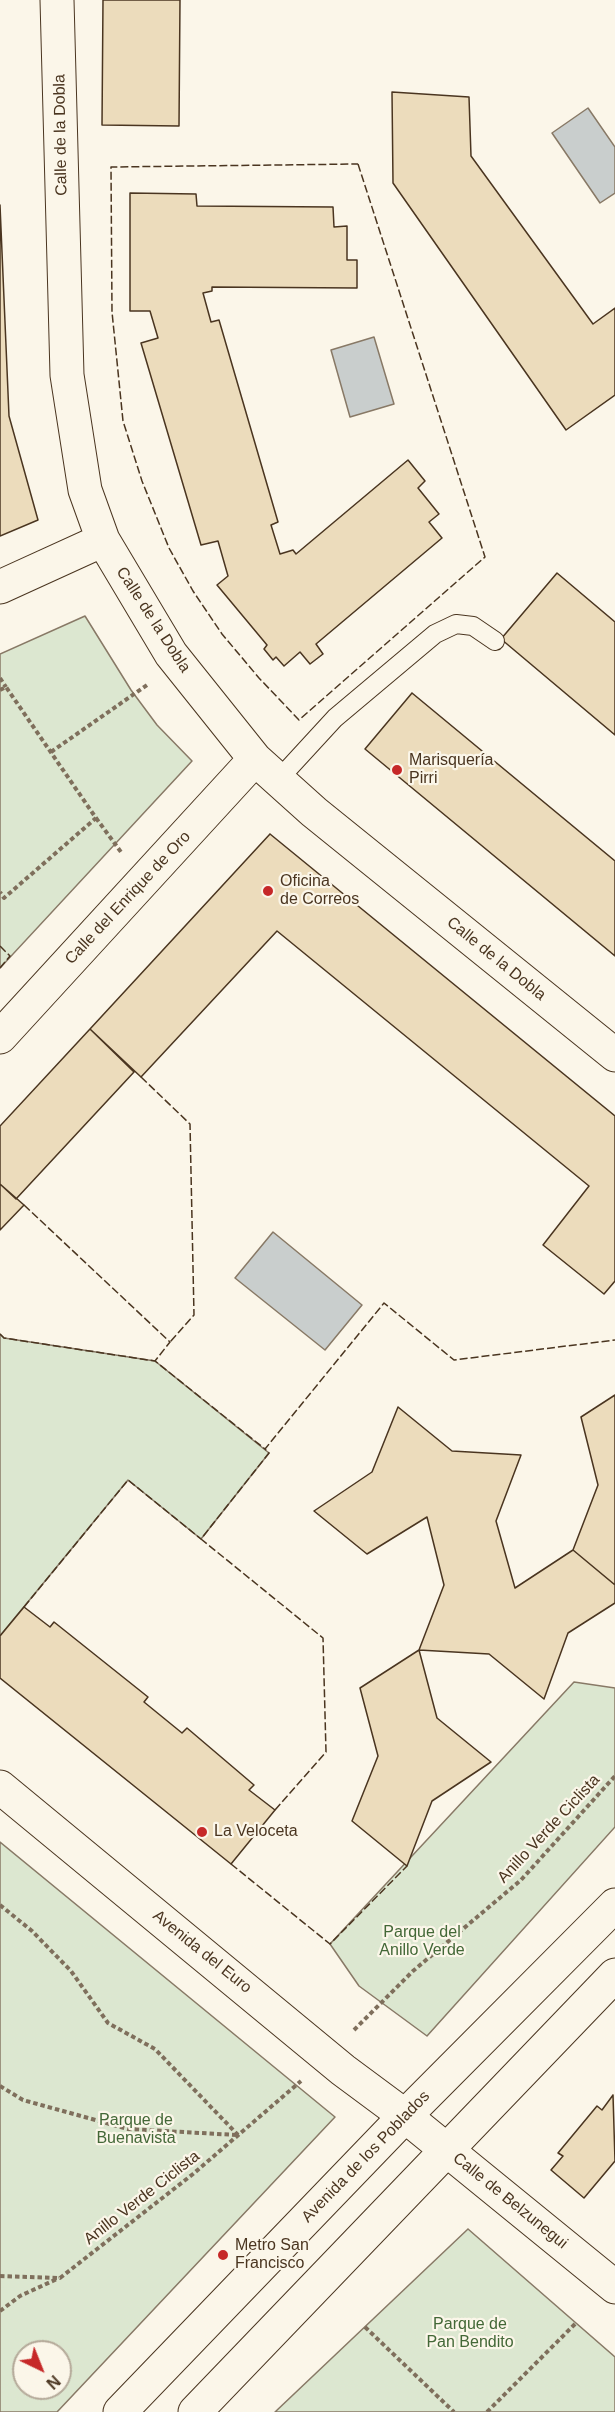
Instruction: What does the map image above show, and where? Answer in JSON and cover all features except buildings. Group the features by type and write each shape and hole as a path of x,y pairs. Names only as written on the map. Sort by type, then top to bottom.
{"street":[{"name":"Calle de la Dobla","path":"57,0 67,375 85,490 103,540 171,654 266,769 323,820 615,1055"},
{"path":"0,587 103,540"},
{"name":"Calle del Enrique de Oro","path":"0,1037 266,769"},
{"name":"Avenida del Euro","path":"0,1787 344,2070 405,2116"},
{"name":"Avenida de los Poblados","path":"120,2412 405,2116 615,1905"},
{"path":"195,2412 615,1975"},
{"name":"Calle de Belzunegui","path":"405,2116 615,2287"}],"lane":[{"path":"266,769 335,717 435,634 456,624 473,626 495,641"}],"path":[{"path":"0,678 125,857"},
{"path":"51,752 147,685"},
{"path":"0,690 6,687"},
{"path":"0,892 4,898 96,818"},
{"name":"Anillo Verde Ciclista","path":"366,2018 413,1971 521,1880 615,1776"},
{"path":"0,1905 32,1931 71,1971 108,2023 155,2049 238,2135"},
{"path":"0,2086 23,2100 128,2129 238,2135"},
{"name":"Anillo Verde Ciclista","path":"0,2311 20,2296 60,2278 193,2174 282,2096"},
{"path":"0,2276 60,2278"},
{"path":"487,2412 576,2323"},
{"path":"365,2327 454,2412"}],"green space":[{"path":"85,616 131,690 157,725 192,761 0,968 0,654"},
{"path":"0,1334 4,1338 155,1361 269,1453 201,1539 128,1480 0,1636"},
{"name":"Parque del Anillo Verde","path":"574,1682 615,1688 615,1827 427,2036 359,1986 330,1944"},
{"name":"Parque de Buenavista","path":"0,1842 335,2117 72,2396 72,2340 12,2340 12,2400 68,2400 57,2412 0,2412"},
{"name":"Parque de Pan Bendito","path":"468,2229 615,2357 615,2412 275,2412"}],"shaded area":[{"path":"588,108 615,147 615,193 600,203 552,133"},
{"path":"374,337 394,404 350,417 331,350"},
{"path":"273,1232 362,1305 325,1350 235,1278"}],"fence":[{"path":"358,164 485,557 299,720 222,634 193,591 169,548 142,481 123,421 112,312 111,167 358,164"},
{"path":"0,946 10,956 0,968"},
{"path":"141,1077 190,1124 194,1315 170,1342"},
{"path":"24,1205 170,1342 155,1361"},
{"path":"275,1810 326,1752 323,1638 201,1539 269,1453 265,1449 384,1303 454,1360 615,1340"},
{"path":"0,1334 4,1338 155,1361 265,1449"},
{"path":"24,1607 128,1480 201,1539"},
{"path":"231,1864 330,1944 407,1866"}],"place":[{"name":"Marisquería Pirri","path":"397,770"},
{"name":"Oficina de Correos","path":"268,891"},
{"name":"La Veloceta","path":"202,1832"},
{"name":"Metro San Francisco","path":"223,2255"}]}
